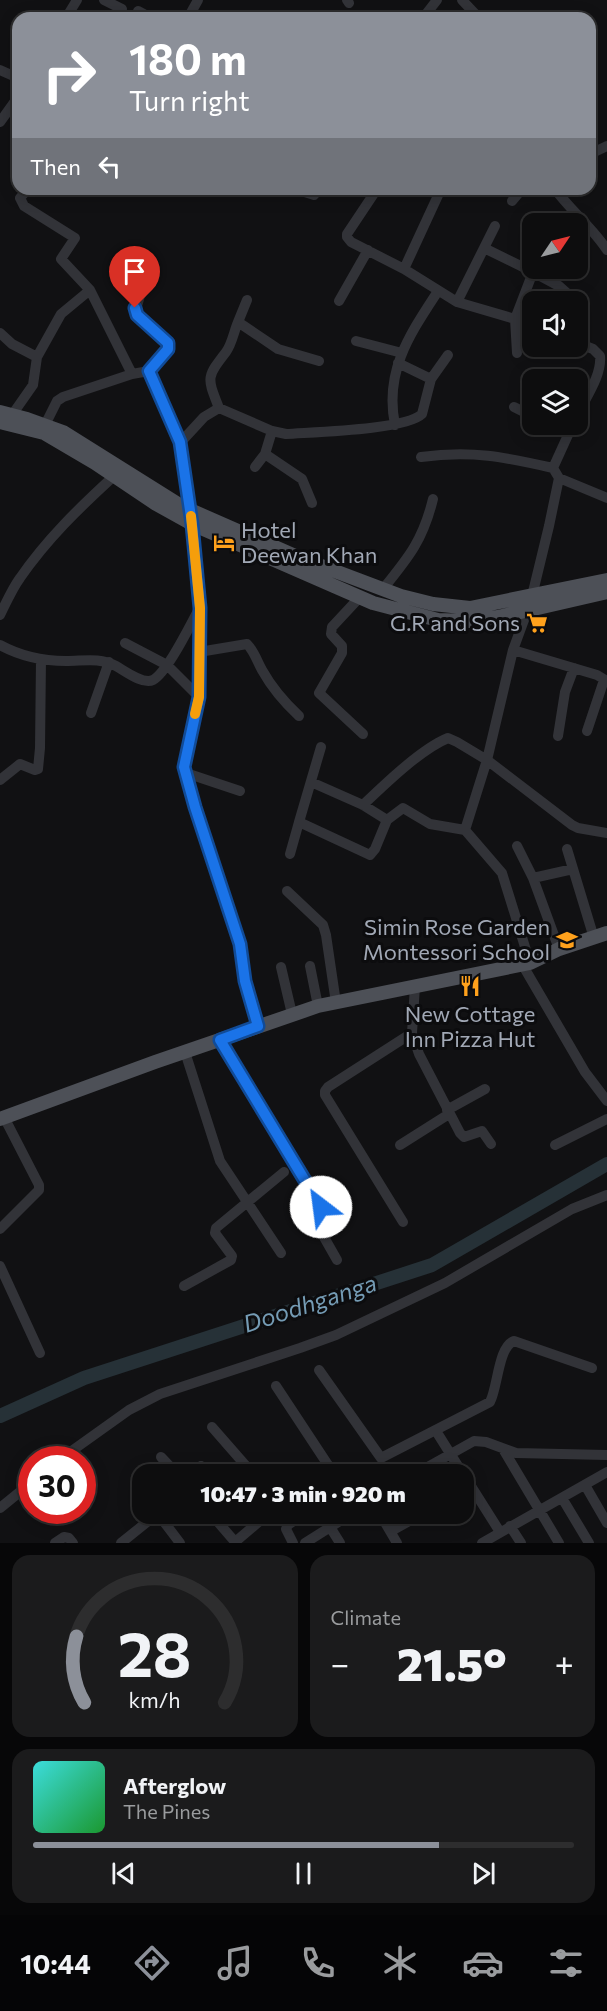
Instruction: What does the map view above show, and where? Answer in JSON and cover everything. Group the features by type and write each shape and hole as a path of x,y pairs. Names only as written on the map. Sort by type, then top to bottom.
{"main road":[{"path":"4,416 45,425 63,432 191,517 373,603 438,620 468,621 498,617 530,603 607,579"},
{"path":"4,416 24,427 44,433 156,504 383,589 433,604 470,608 530,603 607,592"},
{"path":"2,1118 318,1006 526,964 601,935"}],"street":[{"path":"104,0 122,9"},
{"path":"428,12 437,0"},
{"path":"462,0 473,12"},
{"path":"0,122 12,105"},
{"path":"23,195 20,198 24,206 75,238 61,260 90,290 132,374"},
{"path":"373,195 350,230 347,237 351,242 404,269 457,303 522,321"},
{"path":"404,269 438,195"},
{"path":"512,201 517,195"},
{"path":"560,195 574,213 602,233 607,250"},
{"path":"457,303 495,226"},
{"path":"484,248 522,267"},
{"path":"339,301 369,250"},
{"path":"45,425 57,401 63,397 132,374 149,371 169,346 166,340 135,312 145,288 147,267"},
{"path":"517,353 515,318 530,279"},
{"path":"546,279 565,291"},
{"path":"4,416 33,385 37,357 61,314 90,290"},
{"path":"394,424 391,394 393,376 422,316 438,291"},
{"path":"219,408 211,388 211,376 217,361 228,348 247,300"},
{"path":"238,322 278,349 319,361"},
{"path":"0,333 12,344 37,357"},
{"path":"356,341 400,358 431,379"},
{"path":"588,348 600,356 604,368 588,396"},
{"path":"180,442 204,417 219,408 240,415 272,431 286,434 394,424 416,419 422,414 431,379 448,355"},
{"path":"149,371 180,442 191,517 200,608 199,697 186,758 186,773 240,944 245,981 258,1026"},
{"path":"514,407 522,411"},
{"path":"255,467 265,454 272,431"},
{"path":"465,830 487,760 513,650 530,603 549,526 556,473 568,435"},
{"path":"421,458 449,453 480,453 556,473 607,498"},
{"path":"265,454 302,478 312,503"},
{"path":"0,615 18,580 46,543 62,524 114,476"},
{"path":"383,589 413,552 428,520 433,499"},
{"path":"359,598 332,627 331,634 342,646 342,653 319,693 320,697 363,734"},
{"path":"0,645 18,654 41,659 63,661 92,659 109,662 146,681 155,678 167,665 200,608"},
{"path":"124,643 167,665 199,697"},
{"path":"199,652 247,644 283,702 299,716"},
{"path":"513,650 597,675 606,681 587,731"},
{"path":"0,780 20,764 38,769 41,659"},
{"path":"90,713 109,662"},
{"path":"558,736 565,692 574,668"},
{"path":"363,805 396,774 448,738 487,760 572,825 607,832"},
{"path":"290,854 321,747"},
{"path":"186,773 240,791"},
{"path":"311,782 363,805 387,820"},
{"path":"299,822 368,855 375,849 387,820 403,808 430,824 465,830 502,873 526,964 585,1072 607,1101"},
{"path":"518,846 533,878 559,950"},
{"path":"567,849 601,935"},
{"path":"533,878 573,869"},
{"path":"287,891 323,925 336,1003"},
{"path":"310,966 318,1006"},
{"path":"280,967 292,1014"},
{"path":"415,986 412,1033 419,1054 462,1136 482,1131 491,1144"},
{"path":"403,1222 325,1095 325,1091 412,1033"},
{"path":"220,1040 321,1204 320,1209 312,1216 337,1260"},
{"path":"185,1052 220,1161 281,1253"},
{"path":"400,1145 485,1089"},
{"path":"0,1229 39,1190 39,1185 2,1118"},
{"path":"555,1144 607,1119"},
{"path":"184,1286 231,1260 232,1256 215,1230 284,1172"},
{"path":"79,1446 129,1410 160,1394 336,1335 445,1283 572,1209 607,1195"},
{"path":"0,1266 40,1353"},
{"path":"320,1370 381,1458 489,1402 504,1350 510,1342 514,1341 592,1368"},
{"path":"276,1386 327,1464"},
{"path":"212,1427 244,1464"},
{"path":"436,1431 457,1464"},
{"path":"433,1464 474,1441 530,1454 607,1455"},
{"path":"503,1449 559,1543"},
{"path":"161,1457 168,1464"},
{"path":"482,1543 497,1537 510,1526 607,1472"},
{"path":"585,1485 607,1523"},
{"path":"0,1508 18,1493"},
{"path":"562,1498 590,1543"},
{"path":"474,1499 497,1537"},
{"path":"126,1541 146,1524"},
{"path":"165,1524 180,1543"},
{"path":"220,1524 236,1543 256,1524"},
{"path":"289,1524 286,1529 293,1543"},
{"path":"305,1543 335,1524"},
{"path":"386,1524 397,1543"},
{"path":"391,1531 404,1524"},
{"path":"510,1526 521,1543"},
{"path":"330,1527 340,1543"},
{"path":"55,1543 64,1537 69,1538 73,1543"}],"waterway":[{"name":"Doodhganga","path":"0,1416 84,1378 432,1265 607,1164"}],"slow traffic":[{"path":"191,516 200,608 199,697 195,714"}],"place":[{"name":"Hotel Deewan Khan","path":"224,543"},
{"name":"G.R and Sons","path":"537,623"},
{"name":"Simin Rose Garden Montessori School","path":"567,940"},
{"name":"New Cottage Inn Pizza Hut","path":"470,986"}],"route":[{"path":"135,308 137,315 169,346 149,371 180,442 192,524 200,608 199,697 184,767 242,951 245,981 258,1026 220,1040 321,1207"}]}
